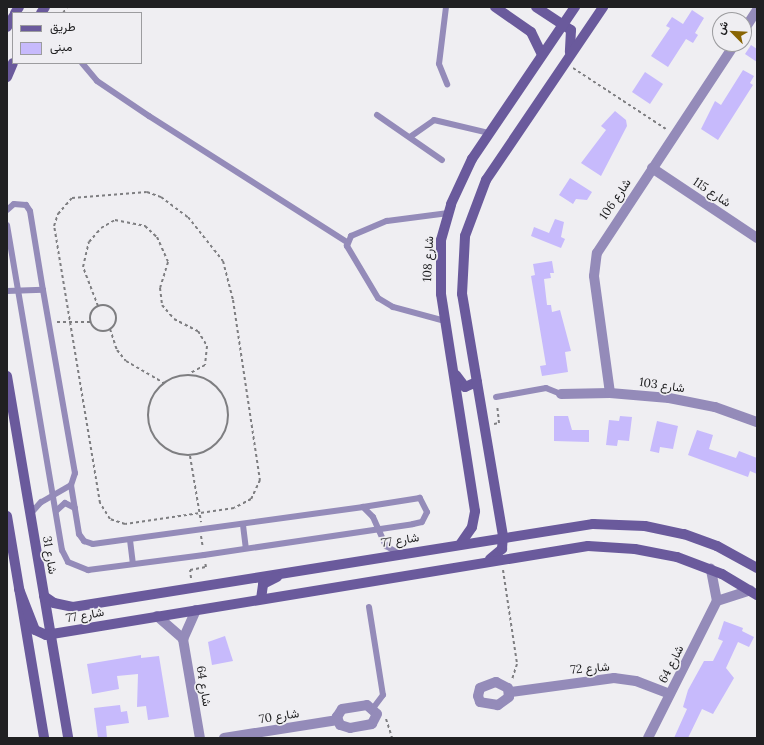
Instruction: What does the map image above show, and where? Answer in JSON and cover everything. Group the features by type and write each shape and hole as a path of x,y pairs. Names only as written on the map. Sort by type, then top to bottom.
{"street":[{"path":"495,7 531,32 542,55"},
{"path":"536,7 563,24 573,36 567,60"},
{"name":"شارع 108","path":"461,543 472,527 475,511 444,321 439,262 448,213 464,172 575,7"},
{"path":"487,561 500,552 503,536 461,280 467,225 486,180 603,7"},
{"name":"شارع 106","path":"610,392 595,261 604,239 729,52"},
{"path":"7,77 14,64"},
{"name":"شارع 115","path":"652,168 757,238"},
{"path":"452,366 462,386 469,388 477,382"},
{"name":"شارع 31","path":"7,376 68,738"},
{"name":"شارع 103","path":"561,394 610,392 692,402 757,422"},
{"path":"7,516 44,738"},
{"name":"شارع 77","path":"44,596 60,606 73,607 297,569 569,526 644,526 703,540 757,568"},
{"name":"شارع 77","path":"50,635 261,598 588,546 611,547 677,556 711,569 754,593"},
{"path":"261,598 260,591 265,582 297,569"},
{"path":"711,569 717,601 754,593"},
{"path":"19,589 36,630 50,635"},
{"name":"شارع 64","path":"648,738 717,601"},
{"path":"157,616 183,639 196,610"},
{"name":"شارع 64","path":"183,639 200,738"},
{"name":"شارع 72","path":"511,692 614,678 636,681 670,694"},
{"path":"492,682 503,684 511,692 498,705 488,705 478,699 478,693 484,685 492,682"},
{"path":"367,705 375,710 375,722 369,726 346,728 338,720 340,712 345,708 367,705"},
{"name":"شارع 70","path":"224,738 338,720"}],"lane":[{"path":"446,7 439,64 447,84"},
{"path":"83,64 110,90 347,242 349,253 378,298 393,307 444,321"},
{"path":"377,115 442,160"},
{"path":"410,137 434,120 489,133"},
{"path":"7,210 14,204 26,205 30,211 75,473 71,485 75,508 84,541 93,544 243,525 328,509 363,507 412,497 420,498 425,503 427,512 422,522 377,526 246,548 88,570 68,562 62,550 54,495 7,225"},
{"path":"347,242 354,234 387,221 448,213"},
{"path":"7,291 43,290"},
{"path":"496,397 546,388 561,394"},
{"path":"31,513 54,495 71,485"},
{"path":"56,511 65,503 75,508"},
{"path":"363,507 377,526 386,546 398,554"},
{"path":"243,525 246,548"},
{"path":"130,540 133,564"},
{"path":"369,607 383,695 375,710"}],"path":[{"path":"567,60 674,134"},
{"path":"147,192 161,197 188,217 216,249 226,269 260,469 255,494 234,508 129,524 110,519 100,503 69,323 54,230 58,214 68,200 147,192"},
{"path":"98,306 83,268 89,242 101,228 115,220 145,226 157,237 168,262 160,288 162,305 174,319 198,331 207,346 205,365 189,374 164,383 155,392 148,416 156,440 178,454 204,453 224,434 228,408 215,384 189,374"},
{"path":"90,322 90,316 98,306"},
{"path":"98,306 106,306 116,316 110,329 117,350 126,361 164,383"},
{"path":"49,322 90,322 102,332 110,329"},
{"path":"484,425 499,423 496,397"},
{"path":"502,559 517,669 513,678 503,684"},
{"path":"375,710 390,723 392,738"}],"building":[{"path":"692,10 704,18 695,33 698,35 693,43 686,39 668,67 651,56 670,28 666,26 672,17 683,24"},
{"path":"752,46 757,49 757,62 745,54 746,52 752,52"},
{"path":"743,70 754,76 750,83 753,85 718,140 701,129 715,101 721,105"},
{"path":"645,72 663,84 650,104 632,92"},
{"path":"615,111 626,120 627,126 601,176 581,163 606,130 601,126"},
{"path":"570,178 592,192 587,200 576,199 573,204 559,195"},
{"path":"555,219 564,222 561,237 565,239 561,248 531,236 534,227 549,233"},
{"path":"552,261 554,273 550,273 551,278 544,279 547,305 551,305 552,312 560,310 571,351 565,352 568,372 542,376 540,366 546,365 531,276 535,275 533,264"},
{"path":"554,416 568,416 572,430 589,430 589,442 554,441"},
{"path":"620,416 632,417 629,441 618,440 617,446 606,445 609,420 619,421"},
{"path":"657,421 678,426 673,449 660,447 659,453 650,451"},
{"path":"697,430 713,435 709,449 736,458 739,451 757,458 757,474 750,471 748,477 688,455"},
{"path":"724,621 743,628 742,631 754,637 749,647 738,642 726,668 734,678 713,714 702,709 688,738 674,738 687,709 683,707 688,690 704,661 713,661 723,641 718,639"},
{"path":"225,636 233,661 212,665 208,642"},
{"path":"141,655 141,658 159,656 169,717 148,720 146,706 137,707 138,674 117,676 119,689 92,694 87,664"},
{"path":"120,705 121,712 127,711 129,723 106,726 107,738 98,738 94,708"}]}
